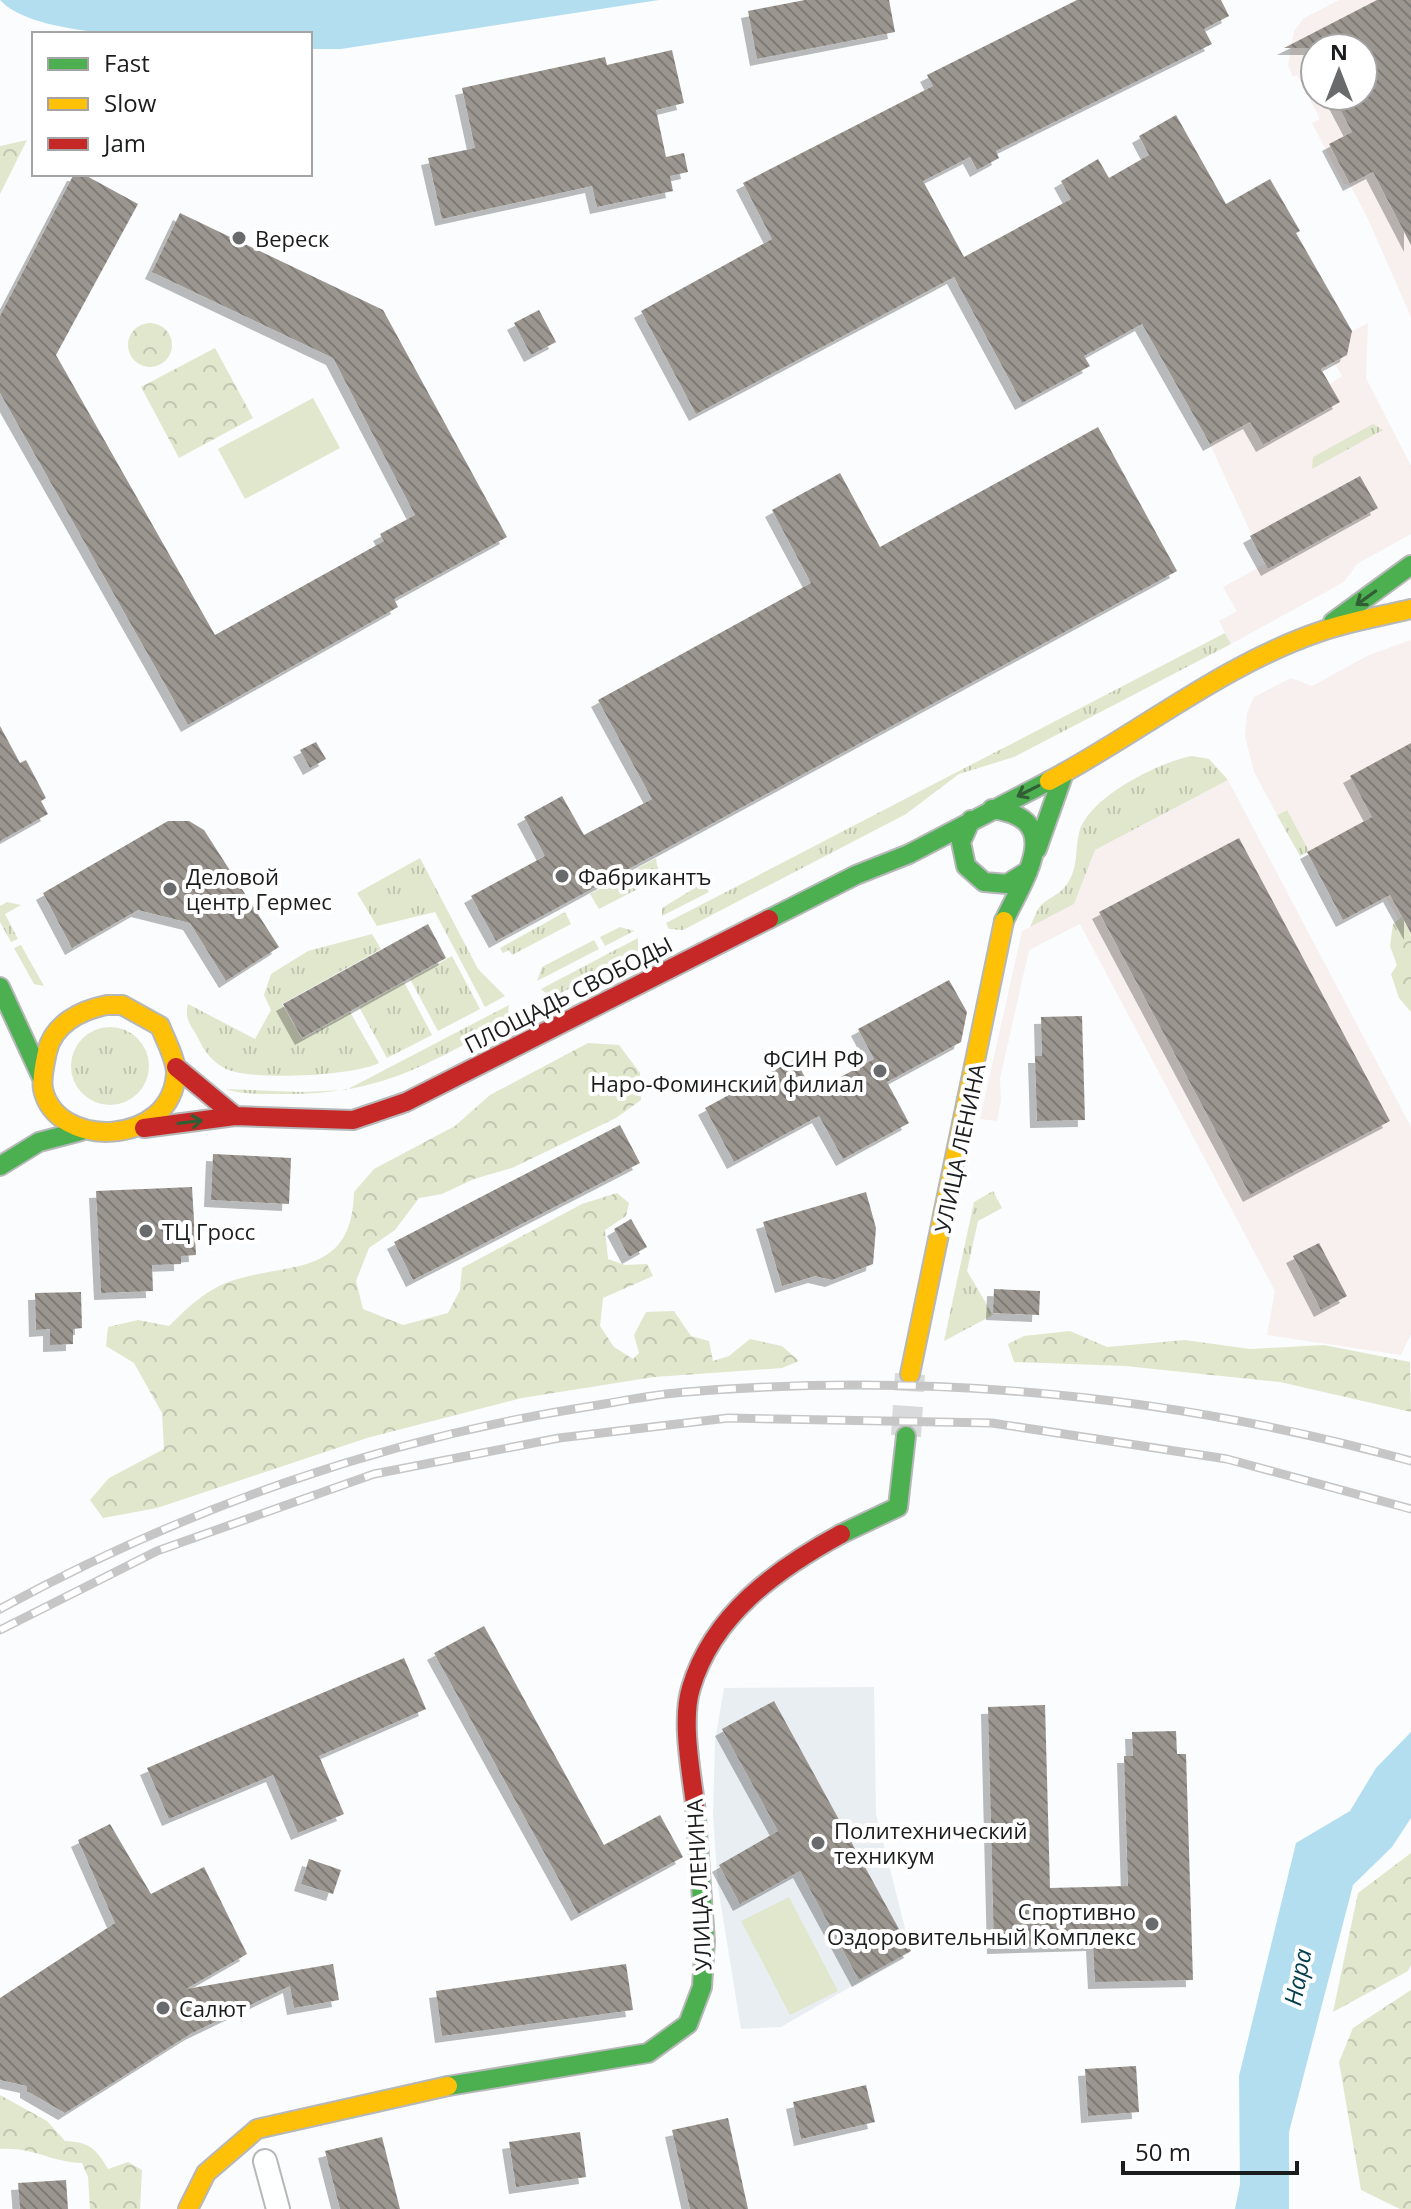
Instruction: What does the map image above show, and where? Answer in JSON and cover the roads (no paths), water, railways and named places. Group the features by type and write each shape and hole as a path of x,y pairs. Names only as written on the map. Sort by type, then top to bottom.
{"main road":[{"name":"ПЛОЩАДЬ СВОБОДЫ","path":"144,1128 235,1116 353,1120 406,1102 856,875 909,854 1064,773 1199,691 1322,631 1411,565"},
{"name":"ПЛОЩАДЬ СВОБОДЫ","path":"1322,631 1411,609"},
{"path":"984,882 1007,884 1028,871 1064,773"},
{"path":"992,809 1015,812 1032,828 1037,849"},
{"path":"966,866 961,842 971,820"},
{"path":"909,854 966,866 984,882 1004,922"},
{"name":"УЛИЦА ЛЕНИНА","path":"910,1374 1004,922 1028,871"},
{"path":"0,987 57,1113 81,1131"},
{"path":"0,1166 39,1142 81,1131 106,1133 144,1128 161,1114 172,1095 176,1067 168,1039 149,1017 122,1005 107,1005 78,1012 67,1020 49,1043 42,1083 39,1142"},
{"path":"11,1007 43,1018 67,1020"},
{"path":"176,1067 235,1116"},
{"name":"УЛИЦА ЛЕНИНА","path":"188,2209 206,2173 257,2129 409,2092 648,2053 688,2024 702,1987 705,1941 700,1846 688,1749 690,1690 711,1641 737,1608 792,1561 858,1524 898,1507 906,1436"}],"street":[{"path":"265,2161 278,2209"}],"water":[{"path":"0,0 659,0 341,49 312,49 312,32 100,32 58,26 23,16"},
{"name":"Нара","path":"1411,1732 1411,1818 1392,1847 1353,1885 1289,2132 1289,2209 1235,2209 1240,2184 1239,2076 1296,1843 1350,1811 1376,1768"}],"tunnel":[{"path":"906,1436 910,1374"}],"railway":[{"path":"0,1609 141,1540 287,1482 438,1437 515,1420 674,1393 870,1385 1052,1394 1232,1420 1322,1438 1411,1461"},
{"path":"0,1630 157,1551 374,1474 559,1438 728,1418 992,1423 1227,1459 1411,1509"}],"place":[{"name":"Вереcк","path":"239,238"},
{"name":"Фабрикантъ","path":"562,876"},
{"name":"Деловой центр Гермес","path":"170,889"},
{"name":"ФСИН РФ Наро-Фоминский филиал","path":"880,1071"},
{"name":"ТЦ Гросс","path":"146,1231"},
{"name":"Политехнический техникум","path":"818,1843"},
{"name":"Спортивно Оздоровительный Комплекс","path":"1152,1924"},
{"name":"Салют","path":"163,2008"}]}
